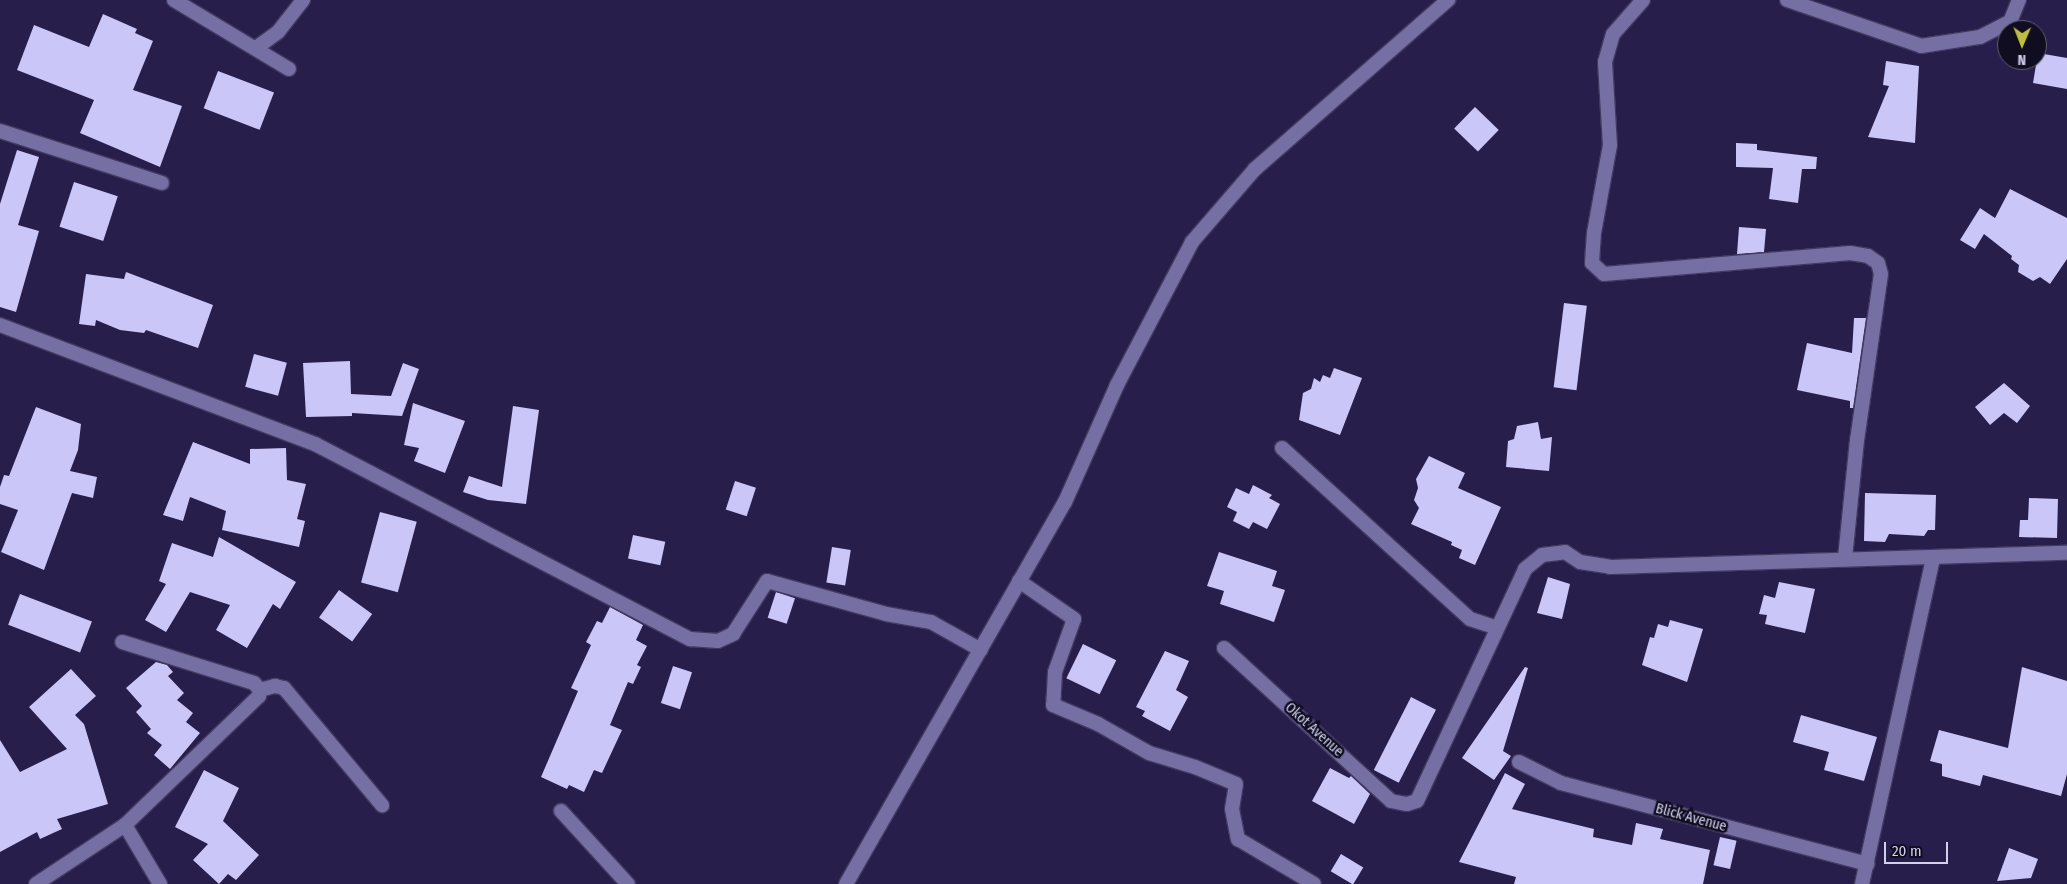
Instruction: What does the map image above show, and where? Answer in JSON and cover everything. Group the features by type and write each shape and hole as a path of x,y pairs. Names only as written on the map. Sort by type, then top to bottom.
{"street":[{"path":"174,0 289,69"},
{"path":"256,48 278,32 303,0"},
{"path":"846,884 1065,502 1117,385 1192,242 1255,169 1448,0"},
{"path":"1643,0 1613,34 1604,62 1610,145 1594,233 1592,263 1604,274 1850,253 1868,256 1878,263 1881,274 1857,440 1846,559"},
{"path":"1787,0 1921,46 1980,37 2010,22 2019,0"},
{"path":"0,131 162,183"},
{"path":"0,325 315,444 690,639 718,641 733,634 767,581 886,614 931,622 981,650"},
{"path":"1282,448 1470,619 1497,628 1525,569 1542,555 1565,552 1580,562 1610,567 2067,553"},
{"path":"1862,884 1933,558"},
{"path":"1019,581 1074,619 1055,672 1053,705 1098,724 1149,753 1195,766 1236,784 1232,809 1238,839 1314,884"},
{"name":"Okot Avenue","path":"1224,648 1392,801 1407,804 1417,801 1497,628"},
{"path":"122,642 254,683 260,690"},
{"path":"260,690 276,686 284,688 382,805"},
{"path":"36,884 124,826 256,702 260,690"},
{"name":"Blick Avenue","path":"1520,762 1561,784 1867,864"},
{"path":"561,811 628,884"},
{"path":"124,826 160,884"}],"building":[{"path":"103,14 137,29 135,33 153,41 133,90 182,106 160,167 80,133 94,100 17,70 34,25 89,47"},
{"path":"2047,55 2067,58 2067,89 2033,83 2035,70 2047,70"},
{"path":"1886,61 1919,66 1915,143 1868,137 1889,86 1883,85"},
{"path":"218,71 274,93 260,130 204,108"},
{"path":"1475,107 1499,130 1478,152 1454,129"},
{"path":"1736,143 1757,144 1757,150 1817,157 1816,169 1802,169 1798,203 1769,199 1773,168 1736,167"},
{"path":"17,150 39,157 18,225 39,231 16,312 0,307 0,204"},
{"path":"74,182 118,196 103,241 59,227"},
{"path":"2010,189 2067,218 2067,259 2050,284 2040,277 2033,281 2018,272 2019,265 2011,259 2012,256 1984,234 1975,249 1960,240 1980,208 1995,218"},
{"path":"1739,227 1766,229 1764,252 1737,254"},
{"path":"126,272 213,305 198,348 146,330 144,333 120,330 96,320 95,326 79,324 86,274 124,279"},
{"path":"1564,303 1587,306 1576,390 1554,387"},
{"path":"1854,318 1866,318 1853,408 1850,408 1850,401 1797,390 1807,343 1852,353"},
{"path":"254,354 287,363 278,396 245,387"},
{"path":"350,361 351,394 391,396 403,363 419,369 402,416 352,413 352,416 306,417 303,363"},
{"path":"1334,368 1362,378 1340,435 1299,420 1303,393 1311,389 1314,378 1320,382 1323,375 1330,378"},
{"path":"2004,383 2030,406 2017,423 2004,413 1990,425 1975,407"},
{"path":"413,403 465,421 445,473 414,461 419,448 404,445"},
{"path":"513,406 539,410 526,504 488,500 463,492 469,476 502,487"},
{"path":"36,407 81,424 78,450 70,471 97,477 93,498 72,493 44,570 1,552 18,510 0,504 0,487 4,475 9,476"},
{"path":"1538,422 1541,439 1552,437 1549,471 1506,467 1508,441 1514,439 1517,426"},
{"path":"193,442 250,464 250,449 286,448 287,480 306,484 297,519 305,521 299,547 222,530 226,511 190,497 183,521 163,515"},
{"path":"1429,456 1465,473 1458,488 1501,507 1475,565 1459,558 1462,550 1451,545 1452,542 1411,524 1419,508 1414,500 1418,488 1416,479"},
{"path":"735,481 756,488 747,516 726,510"},
{"path":"1253,485 1272,495 1269,498 1280,504 1267,529 1253,522 1249,529 1233,521 1237,512 1227,507 1236,488 1249,494"},
{"path":"1865,493 1936,495 1935,530 1928,530 1924,536 1889,534 1885,542 1864,541"},
{"path":"2029,498 2058,499 2057,538 2019,537 2020,520 2028,520"},
{"path":"380,512 417,522 398,592 361,583"},
{"path":"633,535 665,542 660,565 628,558"},
{"path":"219,537 296,582 280,609 273,604 247,648 216,630 230,605 190,592 166,632 145,620 166,584 159,581 172,543 213,557"},
{"path":"832,547 851,550 845,586 826,583"},
{"path":"1219,552 1277,571 1272,586 1285,590 1274,622 1220,604 1224,591 1207,586"},
{"path":"1548,577 1570,584 1562,619 1537,613"},
{"path":"1779,582 1815,589 1805,633 1765,624 1767,615 1759,614 1764,595 1775,598"},
{"path":"339,590 372,614 352,642 319,618"},
{"path":"776,592 795,598 787,624 768,618"},
{"path":"20,594 92,622 80,652 8,625"},
{"path":"610,607 643,625 636,640 647,646 637,665 641,667 633,684 628,682 610,725 622,730 602,773 594,770 584,792 569,785 567,789 541,777 578,691 571,688 591,645 586,642 597,621 602,623"},
{"path":"1670,620 1703,629 1687,682 1642,665 1650,637 1654,638 1658,624 1668,627"},
{"path":"1083,644 1116,660 1100,694 1066,678"},
{"path":"1165,651 1189,661 1176,690 1188,697 1170,731 1142,716 1145,711 1136,707"},
{"path":"156,662 167,665 173,672 168,676 184,693 177,700 193,713 186,722 200,733 170,769 154,755 162,745 147,733 151,729 136,712 142,706 126,688"},
{"path":"673,666 692,672 680,709 661,703"},
{"path":"1525,667 1528,668 1503,751 1511,756 1494,780 1462,758"},
{"path":"2022,667 2067,681 2067,774 2061,796 1983,775 1980,786 1942,776 1942,764 1930,761 1939,730 2008,748"},
{"path":"71,669 96,696 75,715 84,724 108,804 57,819 62,829 40,839 37,832 0,852 0,740 20,772 67,749 29,707"},
{"path":"1411,697 1436,710 1399,783 1374,770"},
{"path":"1801,715 1877,737 1864,781 1824,770 1829,752 1793,742"},
{"path":"1330,768 1349,778 1351,776 1370,794 1354,824 1312,801"},
{"path":"204,770 239,788 223,821 259,855 236,880 228,874 219,884 193,860 208,844 175,827"},
{"path":"1505,773 1525,784 1512,809 1594,829 1593,837 1632,845 1636,823 1663,829 1660,839 1710,850 1703,884 1514,884 1516,877 1459,862"},
{"path":"1720,837 1737,841 1730,869 1713,865"},
{"path":"2009,848 2038,859 2031,878 1997,881"},
{"path":"1341,854 1363,867 1353,884 1331,871"}]}
